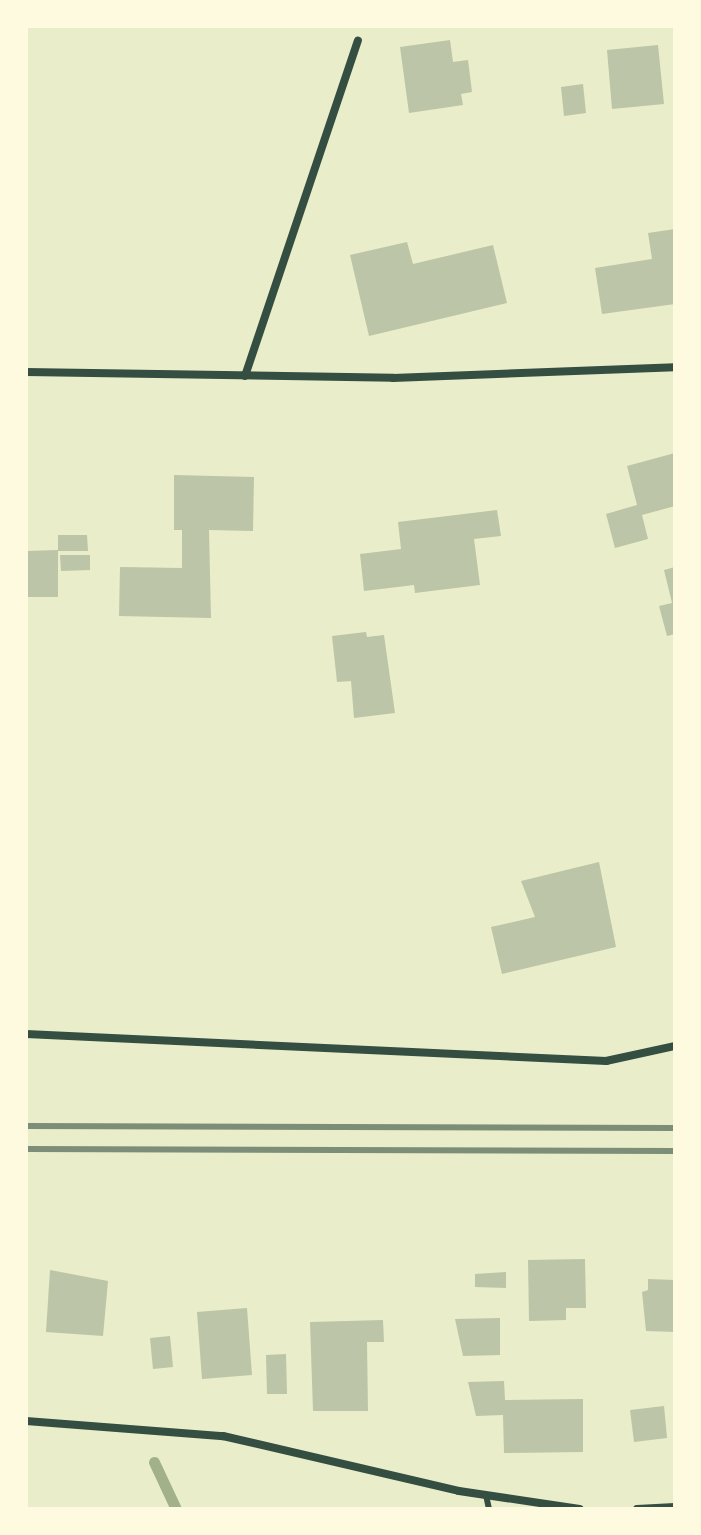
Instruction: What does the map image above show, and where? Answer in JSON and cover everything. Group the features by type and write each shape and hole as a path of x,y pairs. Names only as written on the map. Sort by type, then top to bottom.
{"street":[{"path":"245,376 358,41"},
{"path":"26,372 393,378 675,367"},
{"path":"26,1034 606,1061 675,1046"},
{"path":"26,1421 223,1436 486,1495 580,1509"},
{"path":"637,1509 675,1507"}],"lane":[{"path":"486,1495 489,1509"}],"building":[{"path":"450,40 453,62 468,60 472,92 461,94 463,105 409,113 400,47"},
{"path":"658,45 664,104 612,109 607,50"},
{"path":"583,84 586,113 564,116 561,87"},
{"path":"675,229 675,304 602,314 595,268 652,259 648,233"},
{"path":"407,242 413,264 493,245 507,303 369,336 350,255"},
{"path":"675,453 675,506 642,515 648,539 615,548 606,514 637,505 627,466"},
{"path":"174,475 254,477 253,531 209,530 211,618 119,616 120,567 182,568 182,530 174,530"},
{"path":"497,510 501,536 474,539 480,585 415,593 414,585 364,591 360,554 401,549 398,522"},
{"path":"58,535 87,535 88,551 58,551 58,597 26,597 26,551 58,550"},
{"path":"60,555 90,555 90,570 61,571"},
{"path":"675,567 675,634 667,636 659,606 672,603 664,570"},
{"path":"366,632 367,637 384,635 395,713 354,718 351,681 337,682 332,636"},
{"path":"599,862 616,947 502,974 491,927 535,917 521,881"},
{"path":"585,1259 586,1308 566,1308 566,1320 529,1321 528,1260"},
{"path":"50,1270 108,1281 103,1336 46,1332"},
{"path":"506,1272 506,1288 475,1287 475,1274"},
{"path":"648,1279 675,1280 675,1332 646,1331 642,1292 648,1290"},
{"path":"247,1308 252,1375 202,1379 197,1312"},
{"path":"500,1318 500,1355 463,1356 455,1319"},
{"path":"383,1320 384,1342 367,1342 368,1411 313,1411 310,1322"},
{"path":"170,1336 173,1367 153,1369 150,1338"},
{"path":"286,1354 287,1394 267,1394 266,1355"},
{"path":"504,1381 505,1400 583,1399 583,1452 504,1453 503,1415 476,1416 468,1382"},
{"path":"664,1406 667,1438 634,1442 630,1410"}],"waterway":[{"path":"154,1462 176,1509"}],"railway":[{"path":"26,1126 675,1128"},
{"path":"26,1149 675,1151"}]}
